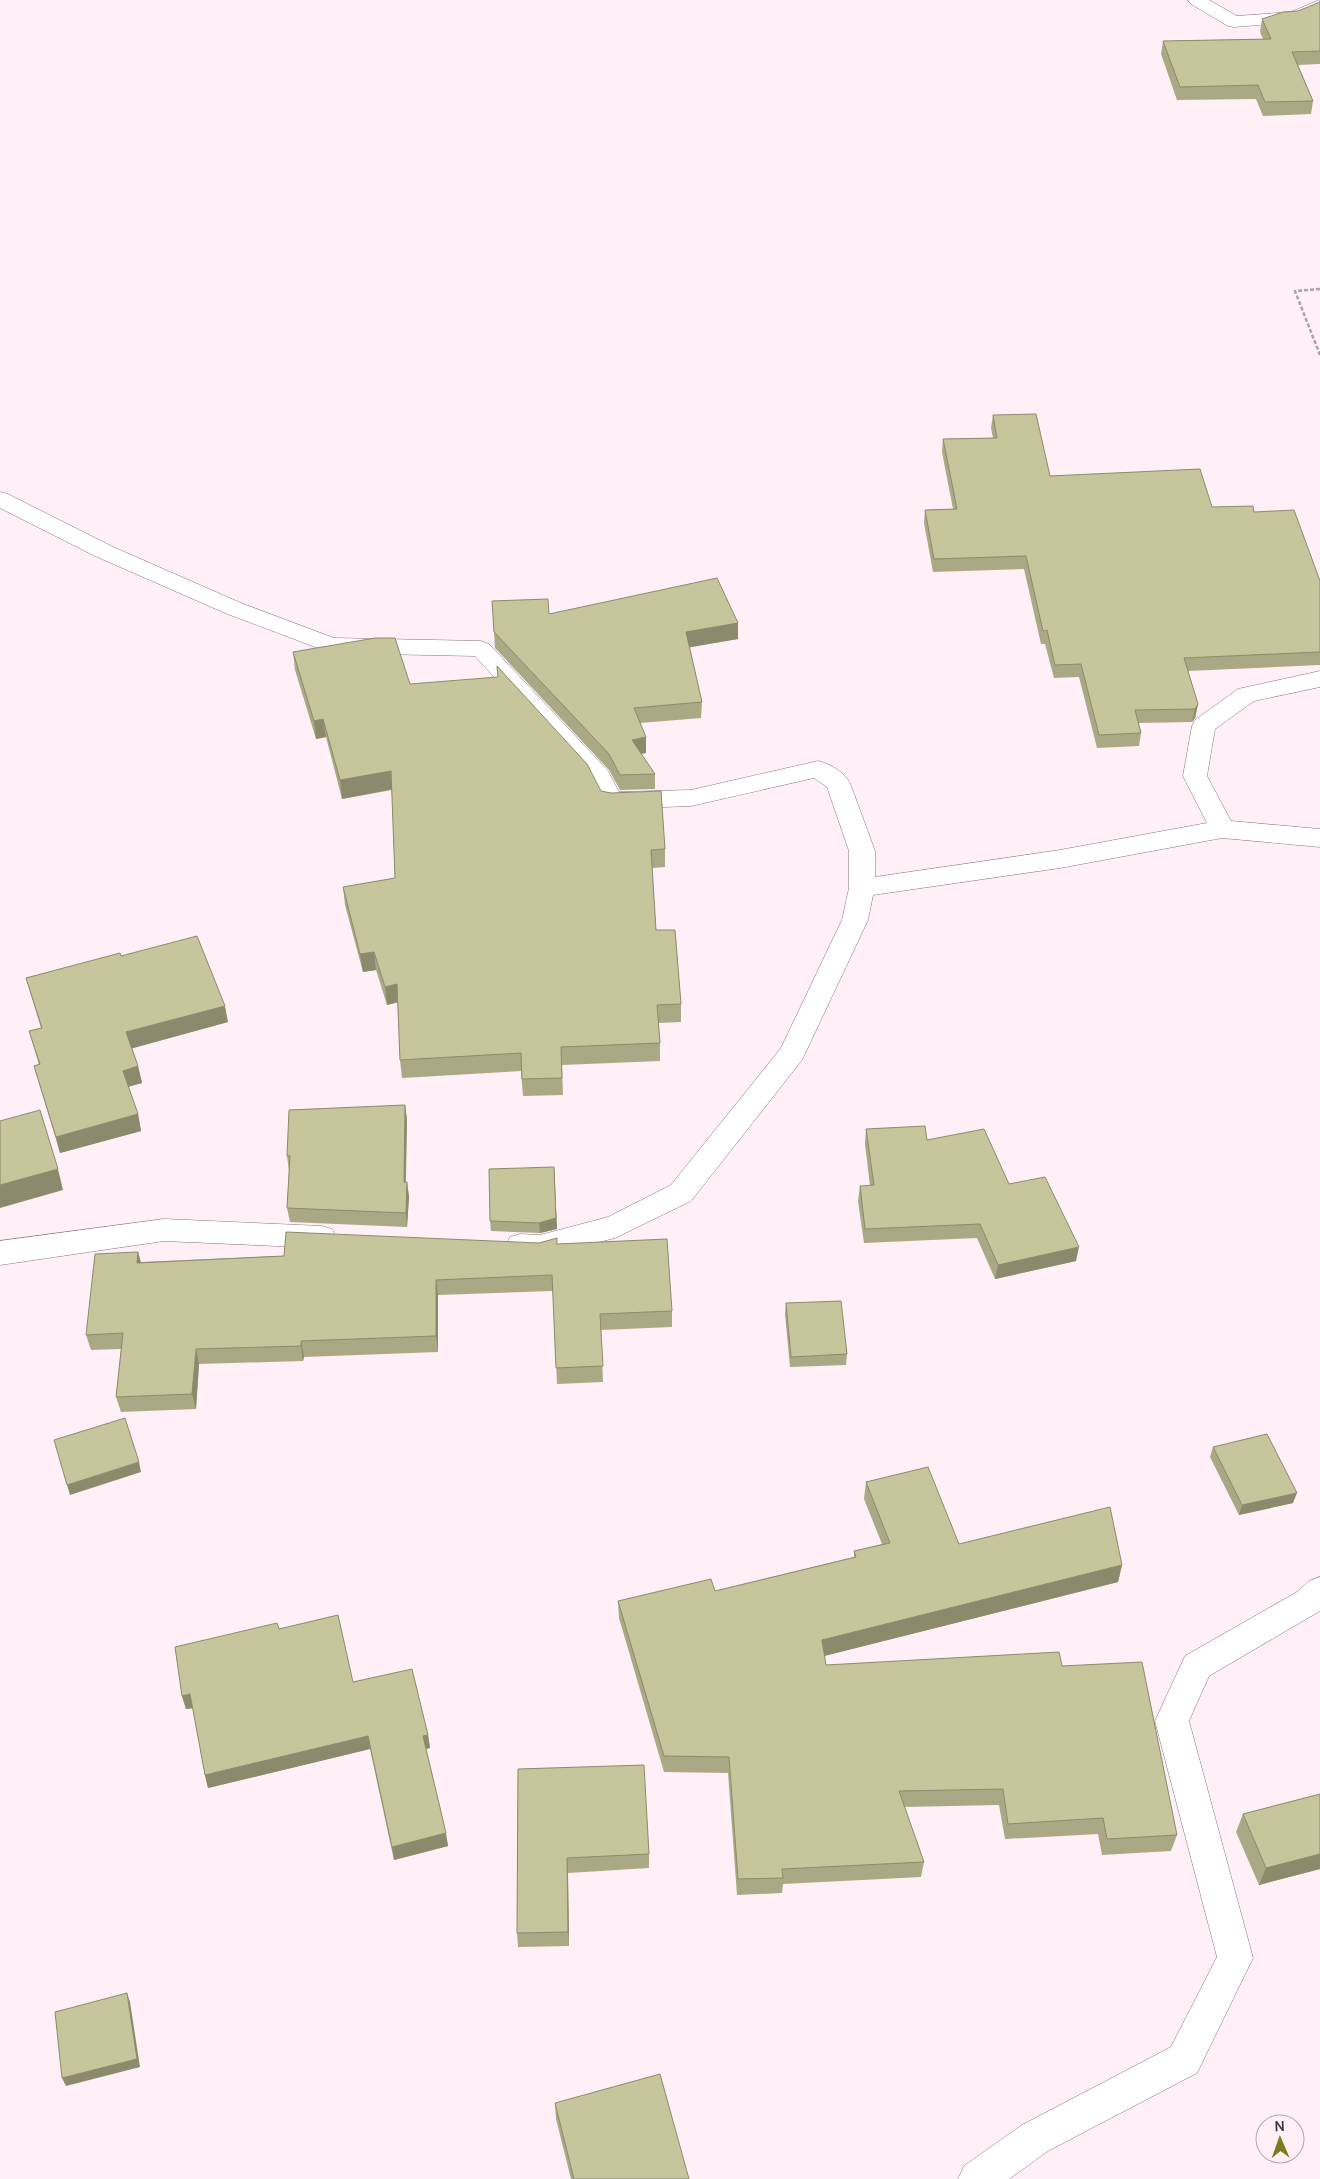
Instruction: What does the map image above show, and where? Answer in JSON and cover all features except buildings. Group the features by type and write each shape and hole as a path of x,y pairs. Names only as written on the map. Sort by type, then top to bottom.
{"street":[{"path":"1197,0 1234,22 1295,17 1320,5"},
{"path":"0,499 111,555 233,608 331,645 481,649 599,777 611,802 692,798 818,770 838,783 862,851 862,888 855,920 792,1053 681,1192 615,1227 540,1246 493,1244"},
{"path":"1222,829 1195,776 1204,726 1246,695 1320,679"},
{"path":"862,888 1060,859 1222,829 1320,838"},
{"path":"0,1253 164,1230 350,1238"},
{"path":"977,2179 1035,2138 1184,2060 1235,1958 1172,1721 1197,1666 1308,1602 1320,1591"}],"path":[{"path":"1320,289 1295,291 1320,355"}]}
